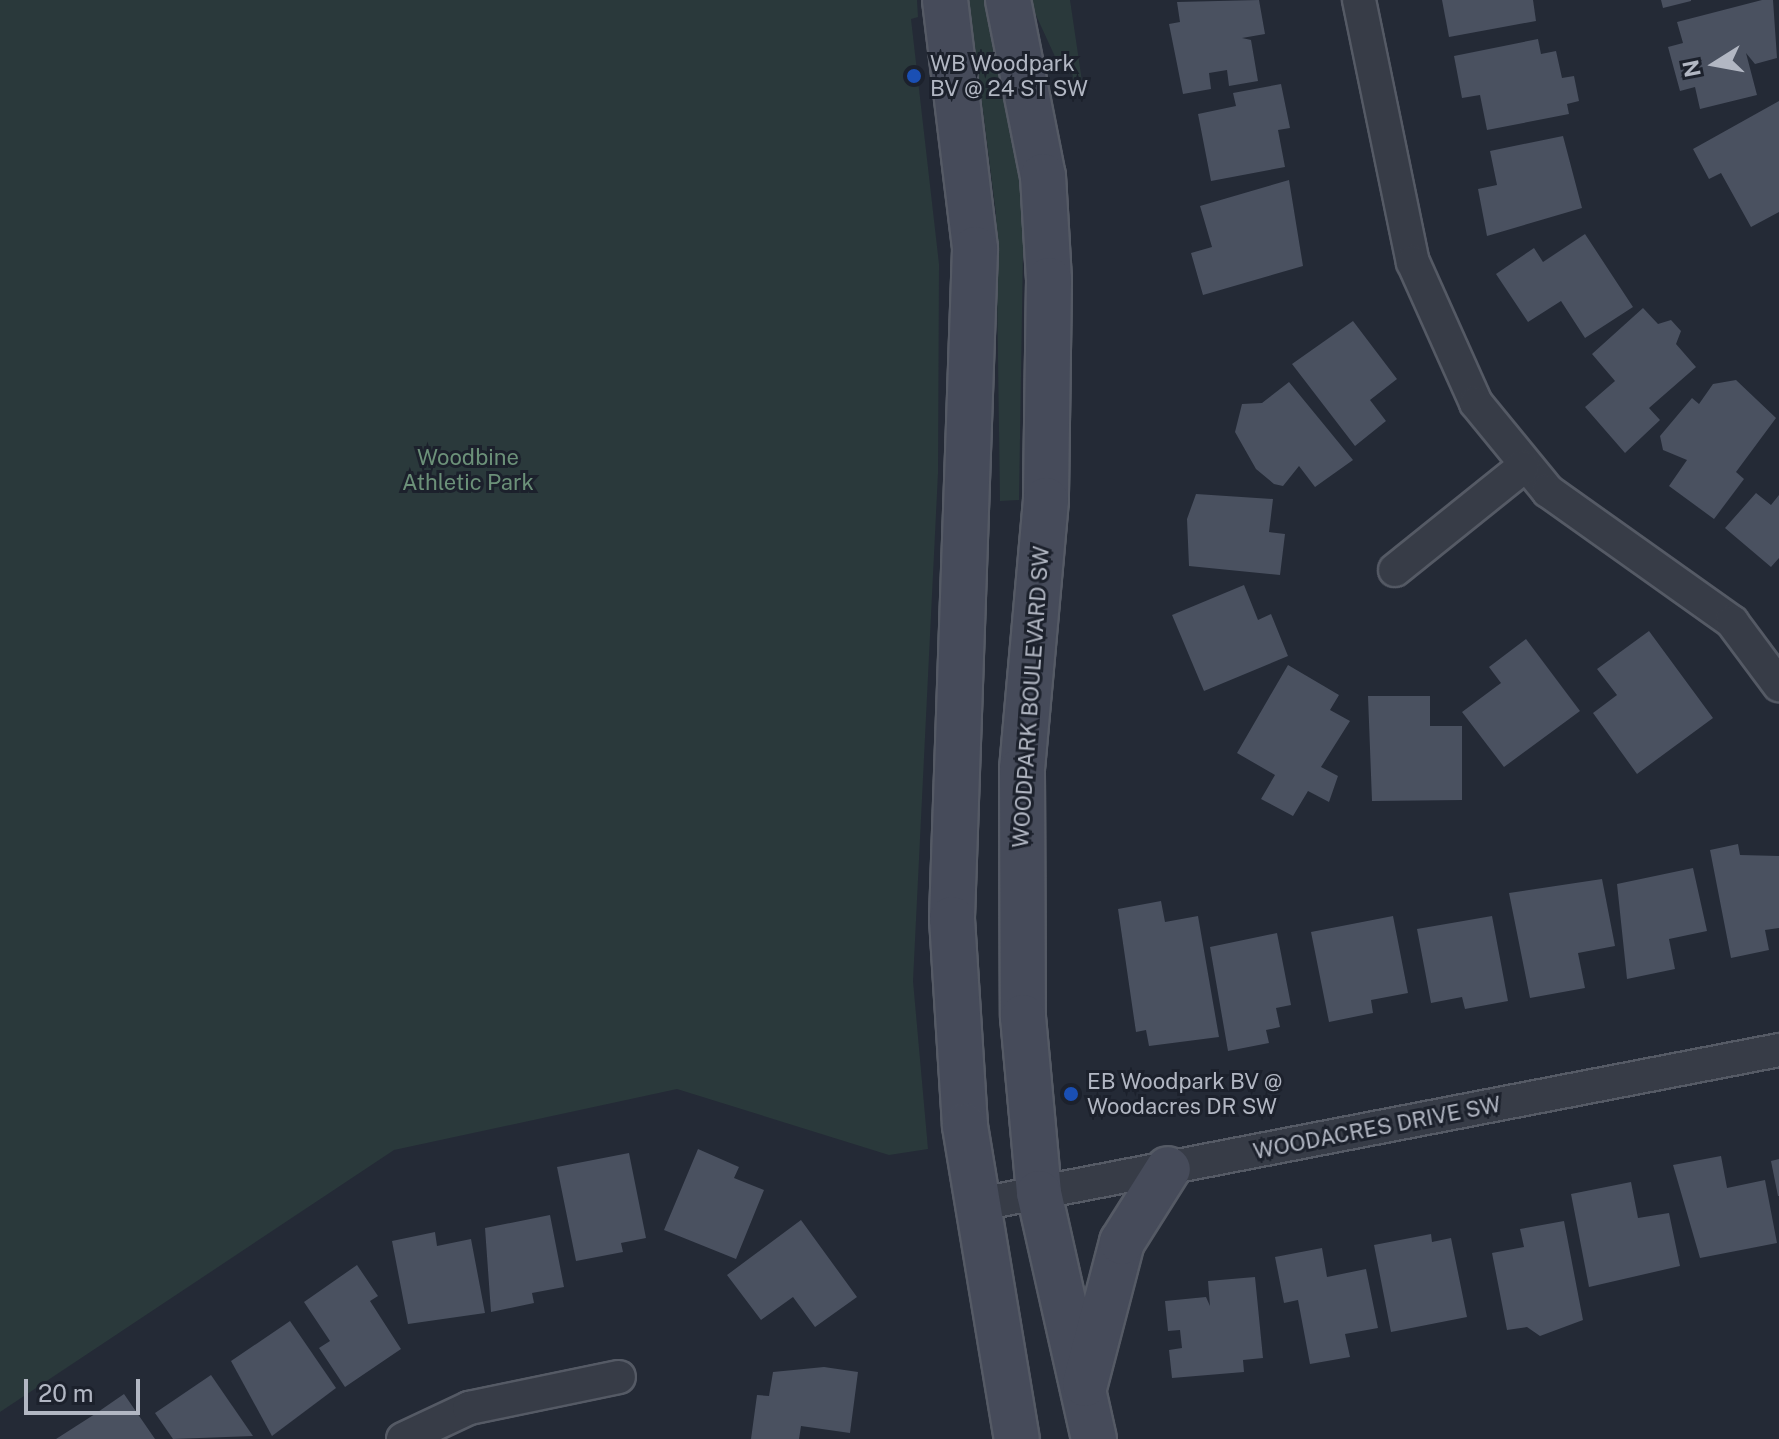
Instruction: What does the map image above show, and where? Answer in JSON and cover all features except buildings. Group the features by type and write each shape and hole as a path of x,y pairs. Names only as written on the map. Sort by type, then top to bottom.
{"street":[{"path":"945,0 975,249 952,919 975,1205 1017,1439"},
{"name":"WOODPARK BOULEVARD SW","path":"1008,0 1043,176 1049,280 1046,500 1020,845 1023,1017 1039,1193 1094,1439"},
{"path":"1359,0 1413,262 1456,368 1523,467 1732,622 1779,685"},
{"path":"1395,570 1523,467"},
{"name":"WOODACRES DRIVE SW","path":"975,1205 1779,1050"},
{"path":"1084,1387 1122,1242 1168,1169"},
{"path":"403,1439 469,1408 619,1377"}],"green space":[{"name":"Woodbine Athletic Park","path":"0,0 917,0 918,17 911,19 939,264 938,473 913,981 928,1149 889,1155 677,1089 394,1150 0,1412"},
{"path":"969,0 989,0 1024,188 1019,500 1000,501 996,214"},
{"path":"1029,0 1070,0 1083,88 1076,89 1072,73 1063,74"}],"place":[{"name":"WB Woodpark BV @ 24 ST SW","path":"914,76"},
{"name":"EB Woodpark BV @ Woodacres DR SW","path":"1071,1094"}]}
